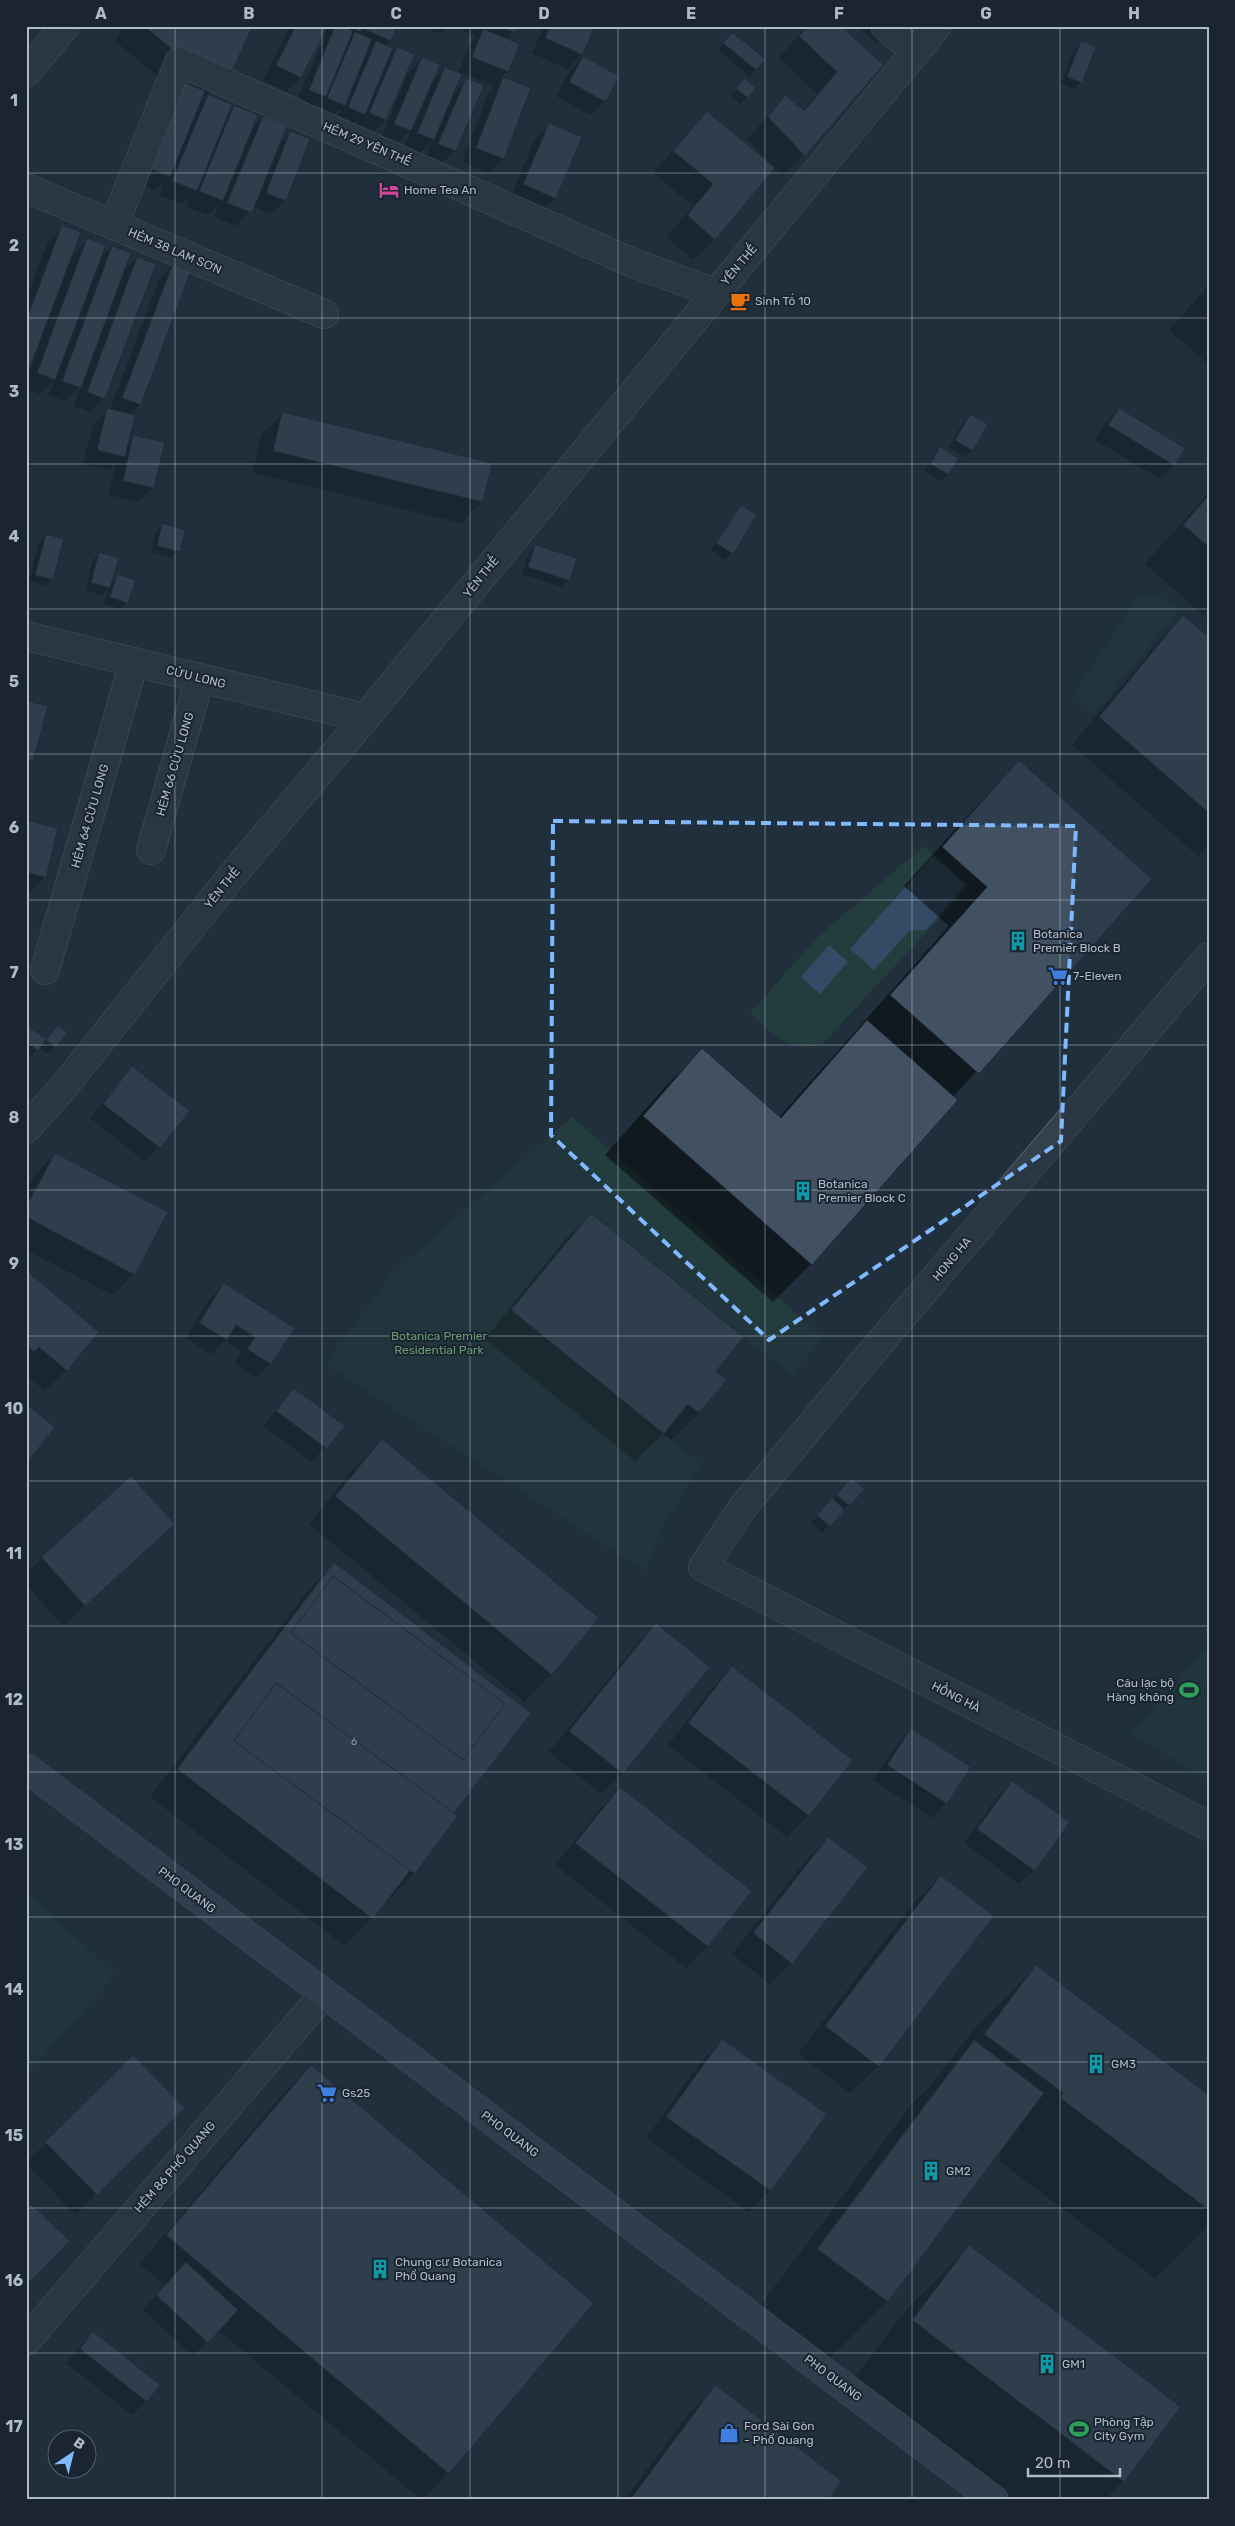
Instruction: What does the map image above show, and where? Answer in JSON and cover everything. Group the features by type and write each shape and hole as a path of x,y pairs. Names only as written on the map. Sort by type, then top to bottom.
{"main road":[{"name":"PHO QUANG","path":"26,1768 994,2500"}],"street":[{"path":"26,73 65,26"},
{"path":"885,26 916,52"},
{"name":"YÊN THẾ","path":"26,1129 62,1089 234,872 365,718 937,26"},
{"name":"HẺM 29 YÊN THẾ","path":"114,225 179,62 633,263 716,294"},
{"name":"HẺM 38 LAM SƠN","path":"26,188 324,314"},
{"name":"CỬU LONG","path":"26,636 365,718"},
{"name":"HẺM 64 CỬU LONG","path":"45,970 134,662"},
{"name":"HẺM 66 CỬU LONG","path":"151,850 200,678"},
{"name":"HỒNG HÀ","path":"1209,956 744,1507 703,1567 1209,1826"},
{"name":"HẺM 86 PHỔ QUANG","path":"26,2340 324,1994"}],"highlighted area":[{"path":"553,821 1076,826 1061,1141 769,1340 551,1135"}],"green space":[{"path":"1151,595 1164,599 1178,611 1094,713 1076,697 1076,690 1134,603 1141,596"},
{"path":"924,846 970,886 823,1043 801,1047 774,1035 750,1013 819,936"},
{"name":"Botanica Premier Residential Park","path":"572,1117 823,1337 792,1375 591,1213 512,1310 701,1464 664,1524 645,1571 325,1364 391,1275"},
{"name":"Câu lạc bộ Hàng không","path":"1209,1646 1209,1780 1131,1734"},
{"path":"26,1890 115,1975 26,2075"}],"water":[{"path":"933,856 966,885 926,930 909,931 874,970 850,949"},
{"path":"829,945 848,962 820,994 801,977"}],"building":[{"path":"144,26 243,26 251,29 230,76 179,55"},
{"path":"296,26 328,26 301,78 276,65"},
{"path":"335,26 344,26 353,31 326,97 309,90"},
{"path":"348,26 363,26 361,32"},
{"path":"368,26 397,26 391,41 366,30"},
{"path":"499,26 518,26 516,33"},
{"path":"550,26 591,26 594,28 583,55 545,38"},
{"path":"808,26 841,26 883,65 805,156 768,117 785,95 804,111 837,72 799,36"},
{"path":"483,29 520,44 508,72 472,57"},
{"path":"355,32 372,39 345,106 327,98"},
{"path":"732,32 766,59 756,70 723,43"},
{"path":"376,41 393,48 365,115 348,107"},
{"path":"1081,41 1096,47 1082,83 1067,77"},
{"path":"397,47 415,54 386,120 369,113"},
{"path":"583,56 619,76 606,102 569,82"},
{"path":"422,57 440,65 411,131 394,124"},
{"path":"445,67 462,74 434,140 417,133"},
{"path":"503,77 531,88 504,159 476,148"},
{"path":"466,78 484,85 456,151 438,144"},
{"path":"744,78 756,88 748,98 736,89"},
{"path":"181,81 205,91 170,177 146,167"},
{"path":"208,94 232,105 197,191 172,181"},
{"path":"234,105 258,115 223,201 199,191"},
{"path":"707,111 775,168 715,240 687,215 713,184 673,151"},
{"path":"263,116 287,126 252,213 227,203"},
{"path":"549,123 582,137 556,199 523,184"},
{"path":"290,131 310,139 286,201 266,193"},
{"path":"62,225 81,232 30,367 26,365 26,321"},
{"path":"87,238 106,245 55,380 37,373"},
{"path":"112,246 131,253 81,388 62,381"},
{"path":"137,257 156,264 105,399 87,392"},
{"path":"173,263 191,270 141,405 122,398"},
{"path":"107,408 135,415 125,457 97,450"},
{"path":"1119,408 1185,448 1175,466 1108,425"},
{"path":"282,412 492,463 483,502 273,451"},
{"path":"970,414 988,424 973,451 955,440"},
{"path":"133,435 165,442 154,488 123,481"},
{"path":"940,447 958,458 949,475 930,464"},
{"path":"1209,495 1209,547 1183,525"},
{"path":"741,505 757,515 733,554 716,543"},
{"path":"162,523 185,530 180,552 157,546"},
{"path":"46,534 64,539 53,580 35,575"},
{"path":"535,545 577,558 570,581 528,567"},
{"path":"99,552 119,558 110,588 91,583"},
{"path":"117,574 136,580 128,603 110,597"},
{"path":"1183,615 1209,637 1209,813 1099,717"},
{"path":"28,701 48,706 33,762 26,760"},
{"name":"Botanica Premier Block B","path":"1019,760 1152,879 979,1074 890,995 987,887 942,847"},
{"path":"28,821 58,828 46,878 26,872"},
{"name":"Botanica Premier Block C","path":"867,1020 958,1100 812,1265 643,1116 702,1048 781,1118"},
{"path":"26,1025 46,1039 38,1051 26,1042"},
{"path":"58,1025 67,1032 56,1048 46,1040"},
{"path":"132,1066 190,1111 160,1148 103,1104"},
{"path":"55,1153 168,1212 135,1275 26,1217 26,1207"},
{"path":"591,1213 744,1337 716,1371 727,1380 699,1413 688,1404 664,1434 511,1310"},
{"path":"26,1270 99,1332 67,1371 39,1347 34,1352 26,1345"},
{"path":"224,1283 295,1328 271,1364 247,1349 255,1337 236,1325 227,1340 199,1323"},
{"path":"294,1388 345,1426 327,1449 276,1411"},
{"path":"26,1404 55,1427 26,1464"},
{"path":"382,1439 599,1618 552,1675 335,1496"},
{"path":"131,1476 175,1524 85,1606 41,1557"},
{"path":"851,1478 865,1489 850,1506 836,1495"},
{"path":"832,1498 845,1510 830,1527 817,1515"},
{"path":"334,1562 531,1713 373,1919 177,1769"},
{"path":"333,1576 505,1704 463,1760 291,1633"},
{"path":"656,1623 710,1667 623,1774 569,1731"},
{"path":"732,1666 853,1760 809,1816 688,1723"},
{"path":"276,1683 458,1816 415,1874 234,1741"},
{"path":"911,1728 971,1767 947,1804 887,1765"},
{"path":"1012,1781 1070,1822 1035,1871 977,1829"},
{"path":"620,1787 752,1891 708,1947 575,1843"},
{"path":"828,1837 868,1867 792,1964 753,1933"},
{"path":"941,1875 994,1916 879,2067 825,2026"},
{"name":"GM3","path":"1036,1965 1209,2095 1209,2210 1060,2098 1063,2093 984,2034"},
{"path":"722,2039 827,2114 771,2191 666,2117"},
{"name":"GM2","path":"974,2040 1044,2093 888,2302 817,2249"},
{"path":"133,2055 185,2108 97,2195 45,2142"},
{"name":"Chung cư Botanica Phổ Quang","path":"311,2065 594,2303 449,2474 166,2235"},
{"path":"31,2204 70,2241 26,2286 26,2209"},
{"name":"GM1","path":"969,2245 1181,2407 1124,2482 912,2320"},
{"path":"186,2262 238,2310 208,2343 156,2295"},
{"path":"93,2331 160,2385 147,2402 80,2349"},
{"name":"Ford Sài Gòn - Phổ Quang","path":"715,2385 842,2481 828,2500 630,2500"}],"place":[{"name":"Home Tea An","path":"389,190"},
{"name":"Sinh Tố 10","path":"740,301"},
{"name":"Botanica Premier Block B","path":"1018,941"},
{"name":"7-Eleven","path":"1058,976"},
{"name":"Botanica Premier Block C","path":"803,1191"},
{"name":"Câu lạc bộ Hàng không","path":"1189,1690"},
{"name":"GM3","path":"1096,2064"},
{"name":"Gs25","path":"327,2093"},
{"name":"GM2","path":"931,2171"},
{"name":"Chung cư Botanica Phổ Quang","path":"380,2269"},
{"name":"GM1","path":"1047,2364"},
{"name":"Phòng Tập City Gym","path":"1079,2429"},
{"name":"Ford Sài Gòn - Phổ Quang","path":"729,2433"}]}
